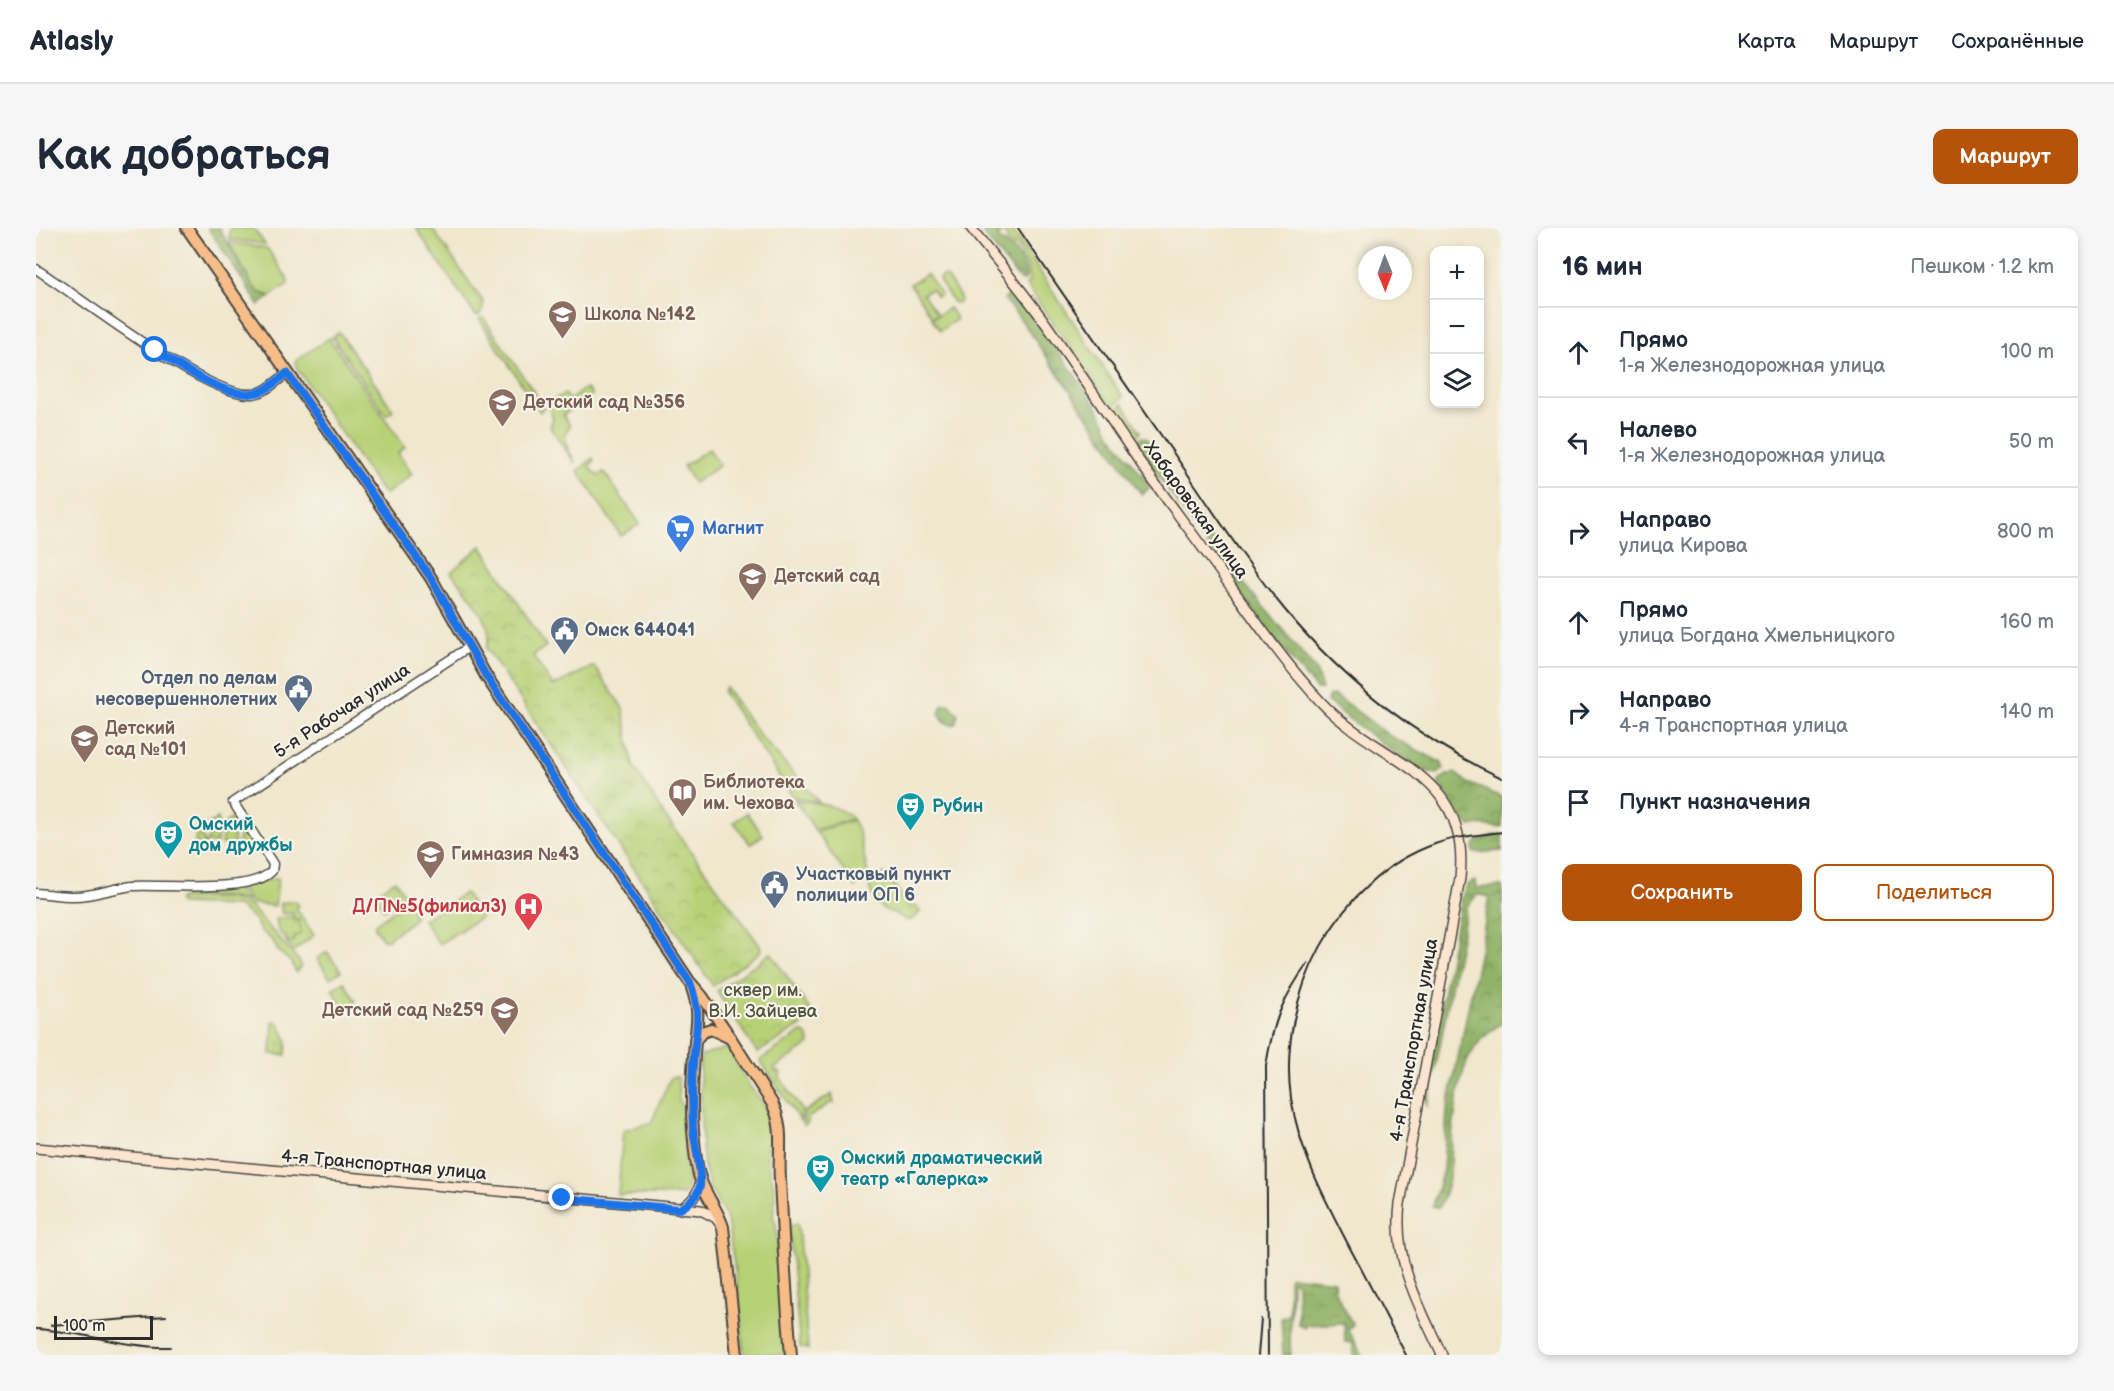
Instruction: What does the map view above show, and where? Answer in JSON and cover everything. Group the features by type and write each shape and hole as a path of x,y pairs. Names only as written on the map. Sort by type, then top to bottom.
{"main road":[{"path":"187,228 431,578 507,709 767,1094 779,1122 781,1145 779,1176 791,1355"},
{"name":"Хабаровская улица","path":"971,228 1045,322 1133,453 1277,650 1321,702 1337,717 1426,781"},
{"name":"4-я Транспортная улица","path":"1426,781 1444,801 1455,820 1460,838 1461,862 1399,1218 1399,1241 1401,1257 1442,1355"},
{"path":"690,982 698,1010 692,1083 693,1129 700,1181 723,1227 737,1355"},
{"path":"697,1038 702,1032 711,1029 731,1039"},
{"name":"4-я Транспортная улица","path":"36,1148 701,1210 708,1213 723,1227"},
{"path":"680,1209 695,1197 700,1181"}],"street":[{"path":"36,269 155,350 208,382 240,394 255,394 269,387 287,373"},
{"name":"5-я Рабочая улица","path":"36,893 75,896 134,886 225,885 266,876 272,871 273,864 233,802 469,647"}],"green space":[{"path":"208,228 219,228 252,285 258,292 271,297 259,305"},
{"path":"230,228 253,228 265,244 229,239"},
{"path":"416,228 432,228 483,302 483,309 479,316 475,315"},
{"path":"991,228 999,229 1001,233 998,238 1010,246 1019,257 1024,267 1025,280 1021,281 983,234"},
{"path":"1002,228 1011,228 1123,397 1112,408 1026,284 1029,282 1027,266 1018,247 1009,242"},
{"path":"229,242 267,248 287,278 288,284 271,296 258,292"},
{"path":"927,274 941,294 937,297 931,289 923,294 937,314 932,317 910,284"},
{"path":"947,277 960,297 958,303 953,302 940,282 939,278"},
{"path":"1013,292 1042,327 1099,410 1110,433 1146,480 1149,488 1142,495 1022,321 1004,299"},
{"path":"949,308 957,319 940,331 932,319"},
{"path":"483,317 544,407 540,412 479,319"},
{"path":"339,332 393,410 386,415 332,337"},
{"path":"329,338 405,447 398,453 412,474 386,494 379,488 296,367 296,361"},
{"path":"584,389 592,395 563,415 570,426 565,440 575,463 550,427 553,418 548,407 553,400 565,394 569,400"},
{"path":"1123,404 1141,432 1134,438 1129,422 1115,411"},
{"path":"1147,438 1227,563 1316,670 1322,689 1316,689 1272,637 1138,447 1138,439"},
{"path":"709,449 720,465 694,483 683,466"},
{"path":"593,458 594,461 589,466 598,476 604,472 640,524 621,536 578,471"},
{"path":"481,546 546,646 533,656 553,686 594,666 623,708 633,765 662,812 761,947 760,952 713,986 486,648 489,639 484,618 472,598 451,572"},
{"path":"725,687 761,737 819,802 793,797 723,692"},
{"path":"1333,695 1390,736 1442,763 1443,770 1437,774 1415,768 1327,701 1329,696"},
{"path":"947,704 958,714 956,724 948,724 939,714 942,705"},
{"path":"1455,773 1468,783 1502,797 1502,827 1470,826 1463,820 1439,785 1439,781 1447,775"},
{"path":"795,800 833,807 852,819 815,830"},
{"path":"747,813 763,835 750,844 734,822"},
{"path":"235,816 239,816 259,846 237,846 240,834 237,831 233,832 234,845 221,844 223,825"},
{"path":"218,818 217,843 206,843 210,834 203,832 201,836 204,846 195,845 196,833"},
{"path":"853,820 859,832 868,874 864,881 855,887 816,832"},
{"path":"1502,834 1502,851 1474,853 1473,848 1476,842"},
{"path":"884,874 888,876 909,907 917,906 920,912 913,919 907,920 886,911 874,899 869,885 876,877"},
{"path":"278,878 275,906 251,903 240,887"},
{"path":"395,880 405,895 384,910 374,894"},
{"path":"1476,881 1477,888 1502,886 1502,1023 1481,1040 1464,1070 1453,1124 1450,1175 1446,1192 1438,1208 1432,1206 1443,1170 1447,1111 1489,896 1477,895 1467,906 1428,1106 1424,1096 1463,894 1467,885"},
{"path":"236,888 247,901 229,897 184,895 189,891"},
{"path":"465,893 481,917 439,944 423,920"},
{"path":"181,898 229,898 249,905 301,966 296,973 292,963 278,951 273,941 260,930 254,919 238,906 180,904 178,901"},
{"path":"295,901 298,906 296,908 314,935 294,951 286,942 293,937 299,920 294,921 293,913 282,914 280,903"},
{"path":"403,903 411,909 414,919 388,939 383,939 375,928 375,924"},
{"path":"293,916 294,920 299,920 301,933 294,937 294,941 288,942 278,931 276,919"},
{"path":"327,952 341,971 330,978 317,959"},
{"name":"сквер им. В.И. Зайцева","path":"771,953 815,1017 757,1053 717,991"},
{"path":"344,982 356,1001 344,1009 332,989"},
{"path":"273,1021 278,1022 287,1040 286,1055 271,1054"},
{"path":"802,1032 807,1035 810,1044 774,1069 776,1072 779,1071 781,1074 779,1076 802,1110 800,1121 760,1060"},
{"path":"727,1048 766,1109 772,1123 767,1155 775,1194 773,1217 776,1224 788,1355 744,1355 738,1290 727,1219 709,1186 704,1165 700,1063 702,1055"},
{"path":"671,1077 678,1077 679,1101 683,1108 685,1159 689,1182 684,1195 618,1195 623,1130 651,1123"},
{"path":"832,1094 834,1104 832,1102 808,1118 808,1123 804,1126 802,1123 804,1112"},
{"path":"797,1223 808,1349 800,1347 789,1227"},
{"path":"1291,1276 1334,1281 1335,1291 1353,1325 1348,1329 1362,1355 1353,1355 1353,1343 1345,1342 1344,1323 1305,1325 1305,1328 1298,1324 1297,1284 1294,1280 1292,1281 1290,1327 1291,1355 1283,1355 1281,1317 1289,1315 1289,1279"}],"railway":[{"path":"1018,228 1240,551 1285,610 1332,661 1384,706 1441,746 1502,778"},
{"path":"1406,1355 1324,1195 1300,1138 1291,1098 1289,1060 1294,1021 1304,983 1321,947 1342,913 1369,884 1400,861 1435,844 1460,837 1502,832"},
{"path":"1268,1355 1266,1066 1280,1011 1291,988 1308,963"},
{"path":"51,1325 166,1316"},
{"path":"1258,1355 1261,1319"},
{"path":"36,1329 136,1345 170,1347"}],"place":[{"name":"Школа №142","path":"563,340"},
{"name":"Детский сад №356","path":"502,428"},
{"name":"Магнит","path":"681,554"},
{"name":"Детский сад","path":"753,602"},
{"name":"Омск 644041","path":"564,656"},
{"name":"Отдел по делам несовершеннолетних","path":"298,714"},
{"name":"Детский сад №101","path":"84,764"},
{"name":"Библиотека им. Чехова","path":"682,818"},
{"name":"Рубин","path":"911,832"},
{"name":"Омский дом дружбы","path":"168,860"},
{"name":"Гимназия №43","path":"430,880"},
{"name":"Участковый пункт полиции ОП 6","path":"775,910"},
{"name":"Д/П№5(филиал3)","path":"528,932"},
{"name":"Детский сад №259","path":"505,1036"},
{"name":"Омский драматический театр «Галерка»","path":"820,1194"}],"route":[{"path":"155,350 208,382 240,394 255,394 262,391 287,373 431,578 507,709 690,982 696,999 699,1019 692,1083 693,1129 700,1181 695,1197 680,1209 562,1198"}]}
